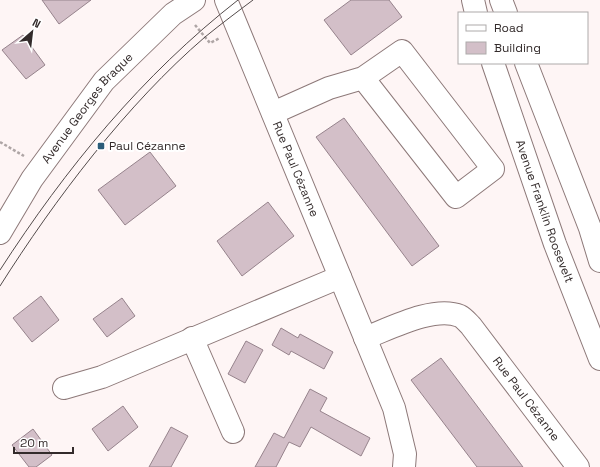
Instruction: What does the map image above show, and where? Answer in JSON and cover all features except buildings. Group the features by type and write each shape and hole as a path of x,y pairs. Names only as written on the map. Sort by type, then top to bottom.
{"street":[{"name":"Avenue Georges Braque","path":"0,233 42,167 104,82 173,14 194,0"},
{"name":"Rue Paul Cézanne","path":"226,0 394,408 406,454 404,467"},
{"path":"472,0 476,12"},
{"path":"501,0 506,12"},
{"path":"273,113 329,88 363,78 402,51 493,169 456,197 363,78"},
{"name":"Avenue Franklin Roosevelt","path":"493,64 555,244 600,359"},
{"path":"526,64 590,228 600,261"},
{"path":"64,388 102,377 340,277"},
{"name":"Rue Paul Cézanne","path":"365,338 428,315 448,313 461,316 471,326 578,467"},
{"path":"192,338 233,432"}],"path":[{"path":"0,142 42,167"}],"tram line":[{"path":"0,270 52,195 108,125 138,91 170,59 238,0"},
{"path":"0,286 21,253 68,187 120,122 176,63 205,37 253,0"}],"place":[{"name":"Paul Cézanne","path":"101,146"}]}
